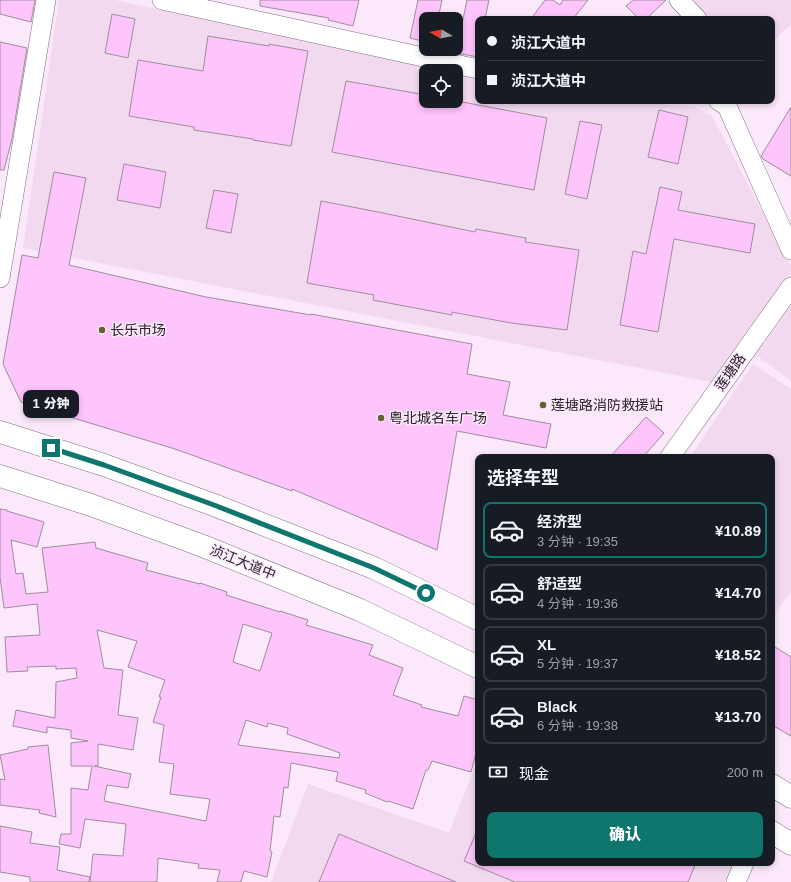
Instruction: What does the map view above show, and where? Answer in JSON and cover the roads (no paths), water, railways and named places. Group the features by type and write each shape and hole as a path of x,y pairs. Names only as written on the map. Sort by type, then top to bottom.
{"main road":[{"path":"0,432 104,465 221,508 374,568 475,618"},
{"name":"浈江大道中","path":"0,476 91,505 203,546 360,610 475,666"},
{"path":"775,787 791,797"},
{"path":"775,834 791,844"}],"street":[{"path":"0,278 46,0"},
{"path":"162,0 475,68"},
{"path":"679,0 694,16"},
{"path":"724,104 727,106 791,250"},
{"name":"莲塘路","path":"672,454 791,287"},
{"path":"736,882 743,866"}],"place":[{"name":"长乐市场","path":"102,330"},
{"name":"莲塘路消防救援站","path":"543,405"},
{"name":"粤北城名车广场","path":"381,418"}]}
